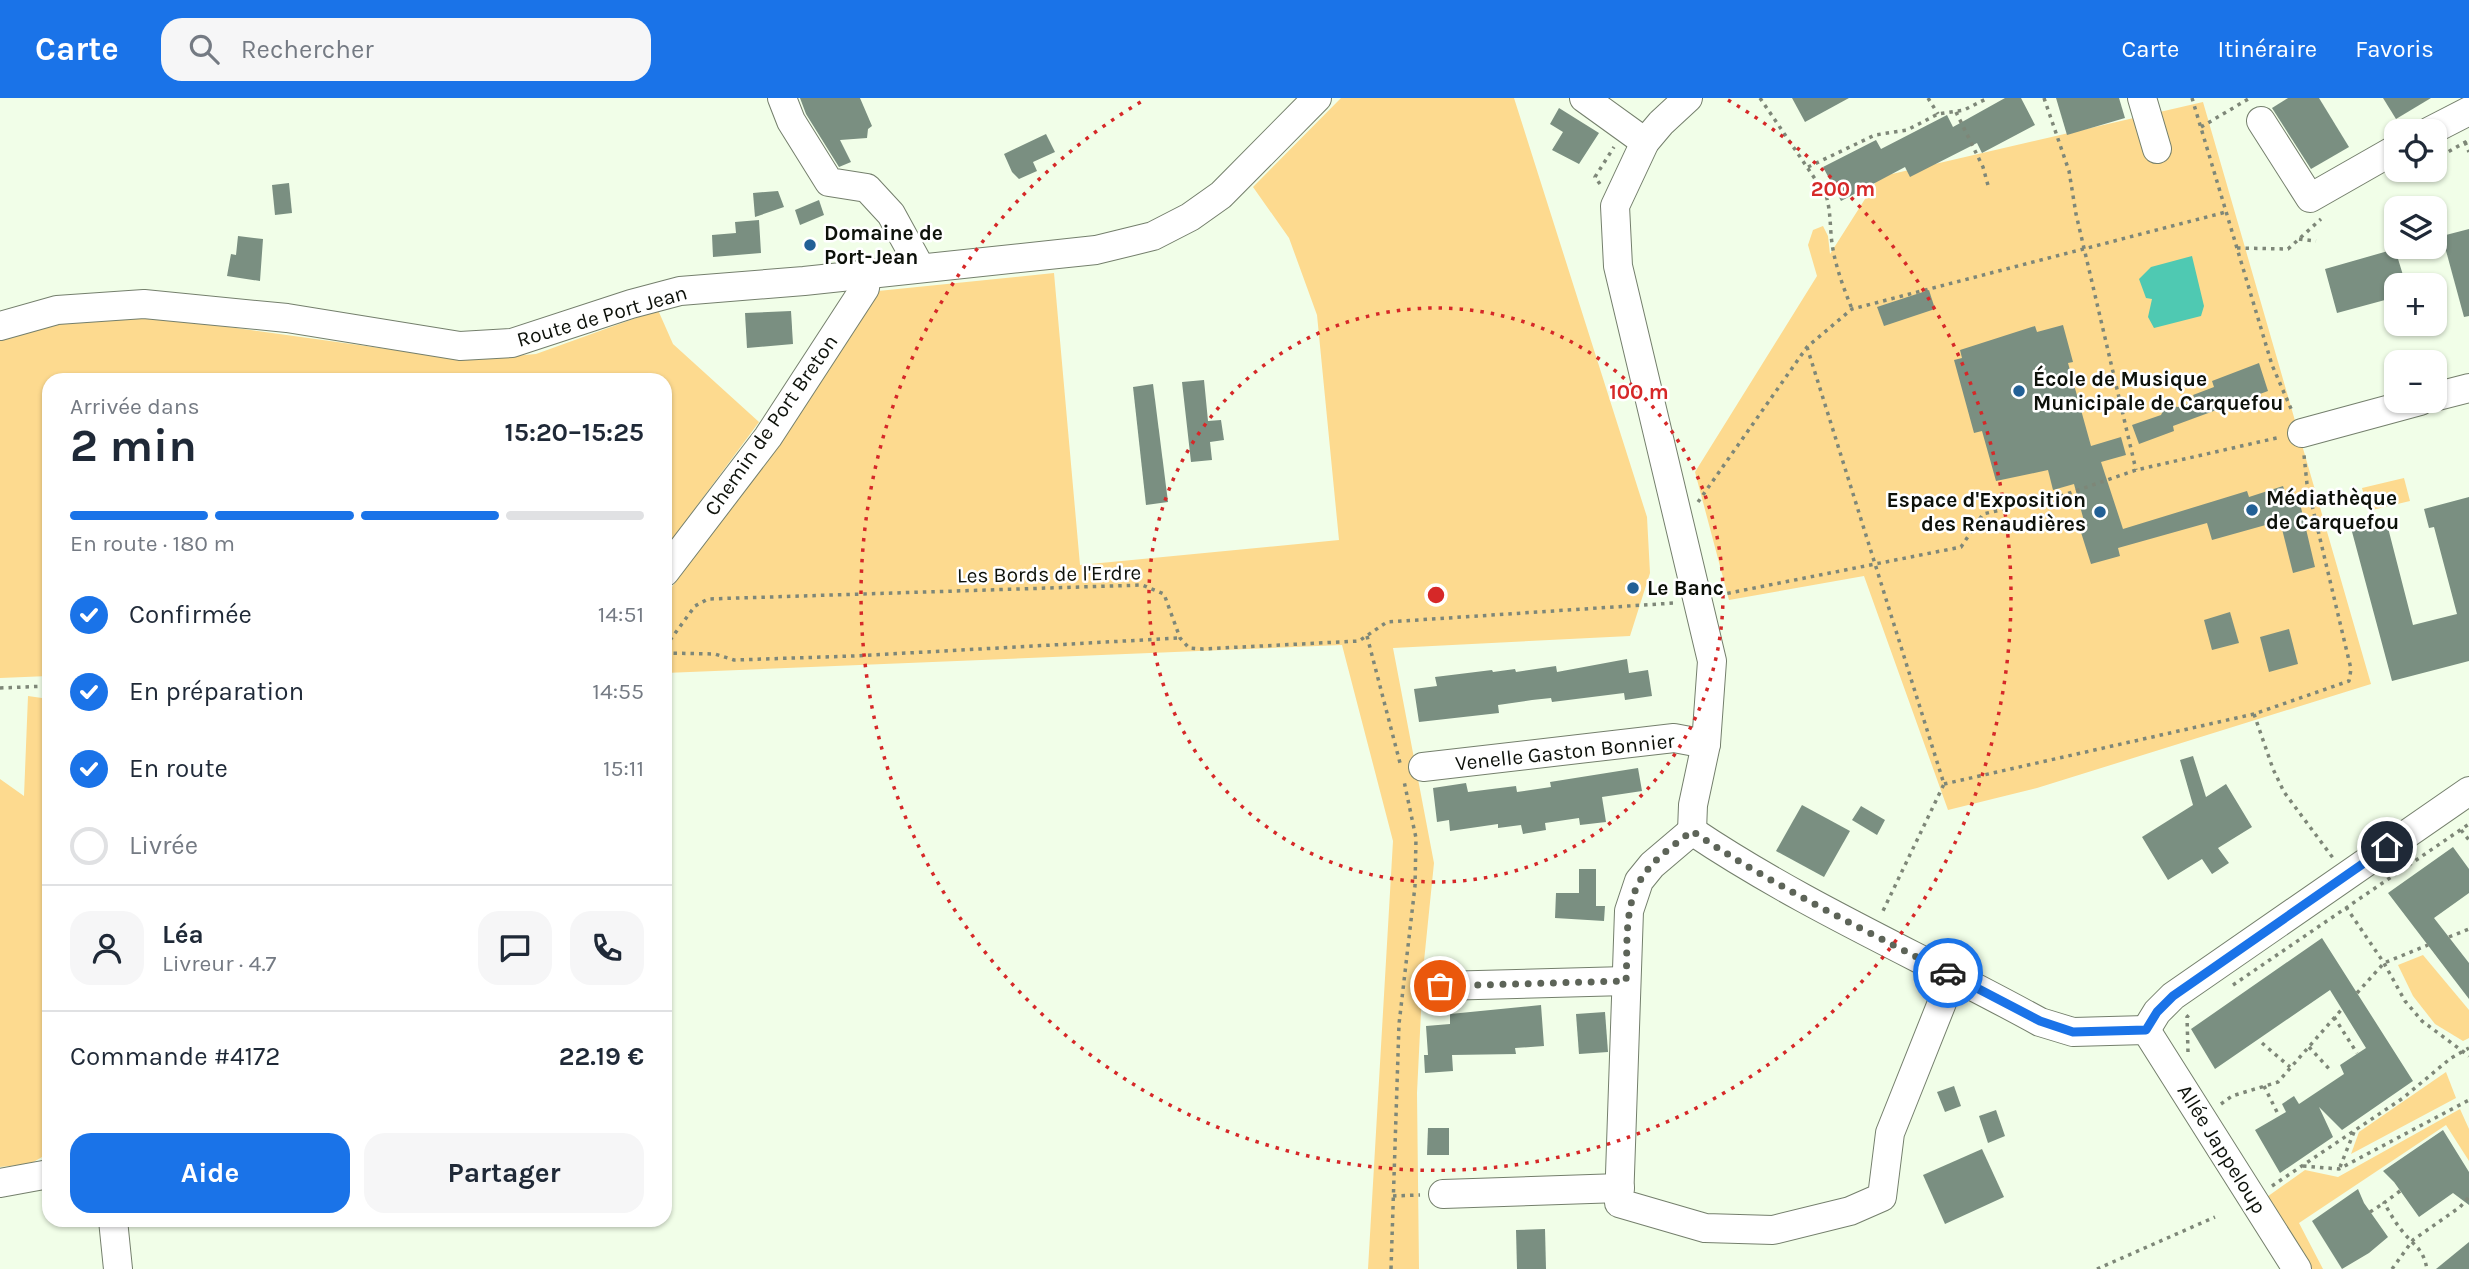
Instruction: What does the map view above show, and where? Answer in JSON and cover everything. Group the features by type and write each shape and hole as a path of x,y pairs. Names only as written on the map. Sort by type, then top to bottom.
{"street":[{"path":"782,98 791,121 829,182 867,188 891,214 920,267"},
{"name":"Route de Port Jean","path":"2,326 57,310 144,304 287,318 460,346 512,342 680,291 804,281 1096,250 1153,236 1190,217 1221,195 1317,98"},
{"path":"1584,98 1645,142"},
{"path":"1688,98 1645,142 1615,206 1618,266 1712,661 1706,744 1693,805 1692,831 1652,865 1639,881 1629,911 1619,1203 1705,1228 1773,1230 1850,1211 1882,1197 1890,1133 1953,975"},
{"path":"2141,98 2157,149"},
{"path":"2256,110 2310,198 2384,156"},
{"path":"2447,122 2469,111"},
{"name":"Chemin de Port Breton","path":"672,563 768,437 865,288 867,273"},
{"path":"2447,394 2469,388"},
{"path":"2302,433 2384,411"},
{"name":"Venelle Gaston Bonnier","path":"1409,772 1674,738 1706,744"},
{"path":"1692,831 1726,855 1784,888 2040,1021 2073,1032 2146,1030 2157,1012 2173,996 2469,791"},
{"path":"1440,986 1626,981"},
{"name":"Allée Jappeloup","path":"2146,1030 2297,1269"},
{"path":"0,1183 42,1175"},
{"path":"1443,1194 1620,1188"},
{"path":"115,1227 118,1269"}],"path":[{"path":"1760,98 1826,195 1831,211 1831,234 1839,276 1852,309"},
{"path":"1928,98 1938,114"},
{"path":"1808,167 1875,135 1907,130 1938,114 1964,110 1988,98"},
{"path":"2044,98 2069,171 2136,470"},
{"path":"1944,784 2255,714 2348,681 2351,669 2307,484 2302,433 2272,365 2192,98"},
{"path":"2201,127 2256,110"},
{"path":"1956,111 1983,167 1989,189"},
{"path":"2447,153 2467,141 2469,152"},
{"path":"1680,530 1807,347 1852,309 2226,212"},
{"path":"2299,239 2316,242"},
{"path":"1807,347 1944,784 1871,933"},
{"path":"672,653 715,654 734,660 747,660 1180,638 1189,648 1202,649 1359,641 1387,622 1677,603 1961,547 1983,514 2061,496 2136,470 2302,433"},
{"name":"Les Bords de l'Erdre","path":"672,637 695,606 708,599 1142,585 1164,594 1180,638"},
{"path":"1367,636 1409,772 1416,838 1415,886 1399,1024 1391,1269"},
{"path":"0,688 42,686"},
{"path":"2255,714 2273,769 2284,792 2339,880 2347,908 2384,963 2405,1001 2422,1021 2469,1056"},
{"path":"2232,986 2469,824"},
{"path":"2461,830 2469,840"},
{"path":"2449,937 2469,929"},
{"path":"2357,993 2384,963 2428,945"},
{"path":"2168,1063 2189,1051 2187,1017 2198,1009"},
{"path":"2202,1117 2232,1096 2278,1082 2342,1009"},
{"path":"2334,1017 2357,1054"},
{"path":"2262,1043 2290,1067"},
{"path":"2308,1046 2332,1072"},
{"path":"2253,1199 2403,1098 2451,1058 2469,1048"},
{"path":"2264,1086 2278,1114"},
{"path":"2302,1166 2339,1169 2469,1100"},
{"path":"2339,1169 2355,1130"},
{"path":"2370,1212 2400,1191"},
{"path":"2392,1269 2413,1240 2469,1197"},
{"path":"2384,1203 2404,1234 2413,1240 2424,1254 2427,1269"},
{"path":"2097,1269 2215,1217"}],"shaded area":[{"path":"1341,98 1514,98 1647,517 1650,573 1630,636 1393,648 1434,863 1423,971 1417,1093 1419,1269 1368,1269 1393,841 1342,645 672,673 672,587 878,291 1054,273 1080,565 1339,540 1317,315 1289,238 1253,187"},
{"path":"2203,102 2371,684 2037,788 1948,810 1864,576 1729,600 1695,472 1817,276 1808,245 1813,230 1823,226 1828,236 1830,254 1879,177"},
{"path":"658,310 673,344 759,422 672,540 672,373 42,373 42,676 0,678 0,337 48,320 142,315 467,360 536,354"},
{"path":"2404,478 2410,501 2368,511 2362,488"},
{"path":"28,696 42,698 42,1157 30,1164 0,1167 0,779 24,796"},
{"path":"2423,955 2469,1010 2469,1038 2463,1041 2435,1024 2413,996 2398,965"},
{"path":"2446,1072 2456,1098 2351,1154 2359,1132"},
{"path":"2460,1109 2469,1129 2469,1161 2446,1125 2299,1223 2323,1269 2308,1269 2264,1199 2305,1170 2338,1177"}],"water":[{"path":"2192,256 2204,306 2201,316 2154,328 2148,317 2152,299 2146,298 2139,279 2151,267"}],"building":[{"path":"800,98 860,98 872,126 868,129 867,138 840,140 851,162 839,167 806,114"},
{"path":"1792,98 1849,98 1805,122"},
{"path":"2005,98 2021,98 2035,125 1982,153 1977,143 1910,177 1905,167 1841,201 1823,167 1876,140 1881,149 1947,115 1953,127"},
{"path":"2056,98 2119,98 2125,118 2067,135"},
{"path":"2288,98 2319,98 2349,147 2311,169 2272,108"},
{"path":"2383,98 2431,98 2396,119"},
{"path":"1559,108 1599,133 1579,164 1552,150 1563,132 1550,124"},
{"path":"1046,134 1055,152 1033,162 1037,171 1019,179 1012,172 1004,154"},
{"path":"289,183 292,213 275,215 272,185"},
{"path":"778,191 784,207 755,217 753,193"},
{"path":"819,200 824,215 800,225 795,210"},
{"path":"759,220 761,253 713,257 712,235 736,233 735,222"},
{"path":"2469,229 2469,316 2464,317 2447,254 2447,235"},
{"path":"238,236 263,239 260,281 227,276 231,254 236,255"},
{"path":"2384,252 2384,259 2398,259 2402,273 2384,273 2384,300 2337,313 2325,269"},
{"path":"1929,290 1935,309 1884,326 1877,307"},
{"path":"791,311 793,344 747,348 745,313"},
{"path":"2063,325 2073,362 2068,363 2091,446 2121,437 2126,455 2101,462 2123,529 2247,491 2249,497 2283,486 2287,498 2298,495 2315,567 2293,573 2280,521 2212,540 2207,523 2118,548 2120,556 2091,564 2078,523 2084,521 2074,484 2053,490 2048,470 1996,481 1982,431 1974,433 1954,360 1962,358 1960,350 2035,326 2037,332"},
{"path":"2259,363 2268,391 2173,426 2174,431 2139,444 2132,425 2161,415 2166,405 2178,407 2196,401 2193,395 2214,387 2212,381"},
{"path":"1204,380 1208,421 1221,420 1224,440 1210,442 1212,460 1191,462 1182,382"},
{"path":"1153,384 1168,502 1146,505 1133,387"},
{"path":"2469,497 2469,661 2392,681 2351,528 2386,520 2413,625 2457,614 2434,527 2429,528 2424,509"},
{"path":"2230,612 2239,643 2212,650 2204,620"},
{"path":"2289,629 2298,664 2269,672 2260,637"},
{"path":"1627,659 1629,673 1648,670 1652,696 1625,700 1624,693 1552,702 1551,698 1532,700 1498,705 1499,713 1419,722 1414,689 1437,686 1435,677 1492,670 1515,669 1516,672 1556,666 1557,672"},
{"path":"2193,756 2206,797 2226,784 2252,827 2218,848 2229,863 2212,874 2202,859 2168,880 2142,837 2193,805 2180,760"},
{"path":"1638,768 1642,791 1602,797 1606,822 1580,825 1579,818 1545,823 1546,830 1523,834 1521,825 1498,828 1498,824 1450,831 1449,820 1437,822 1433,788 1466,783 1468,792 1516,786 1517,792 1551,787 1550,782"},
{"path":"1802,805 1850,831 1824,877 1776,851"},
{"path":"1861,806 1885,820 1877,835 1852,820"},
{"path":"2453,847 2469,869 2469,893 2434,918 2469,963 2469,999 2388,893"},
{"path":"1579,869 1596,869 1596,906 1605,906 1604,921 1555,918 1556,893 1579,893"},
{"path":"2322,938 2413,1081 2342,1130 2319,1107 2333,1137 2280,1173 2255,1130 2286,1112 2282,1104 2294,1096 2299,1104 2344,1074 2340,1065 2366,1048 2330,990 2215,1069 2191,1029"},
{"path":"1541,1005 1544,1046 1515,1048 1516,1054 1452,1055 1453,1071 1425,1073 1424,1055 1428,1055 1426,1026 1450,1024 1450,1014"},
{"path":"1605,1012 1608,1052 1579,1054 1576,1014"},
{"path":"1954,1086 1961,1106 1945,1112 1937,1092"},
{"path":"1996,1110 2005,1136 1988,1143 1979,1116"},
{"path":"1428,1128 1449,1128 1449,1155 1427,1155"},
{"path":"2443,1130 2469,1172 2469,1205 2453,1193 2419,1217 2383,1171"},
{"path":"1982,1149 2004,1197 1945,1224 1923,1175"},
{"path":"2358,1189 2364,1203 2388,1237 2369,1253 2342,1269 2312,1221"},
{"path":"1545,1229 1546,1269 1517,1269 1516,1230"},
{"path":"2469,1242 2469,1269 2436,1269"}],"way so far":[{"path":"1440,986 1626,981 1629,911 1639,881 1672,846 1692,831 1726,855 1784,888 1948,973"}],"place":[{"name":"Domaine de Port-Jean","path":"810,245"},
{"name":"École de Musique Municipale de Carquefou","path":"2019,391"},
{"name":"Médiathèque de Carquefou","path":"2252,510"},
{"name":"Espace d'Exposition des Renaudières","path":"2100,512"},
{"name":"Le Banc","path":"1633,588"}],"route":[{"path":"1948,973 2040,1021 2073,1032 2146,1030 2157,1012 2173,996 2387,847"}]}
